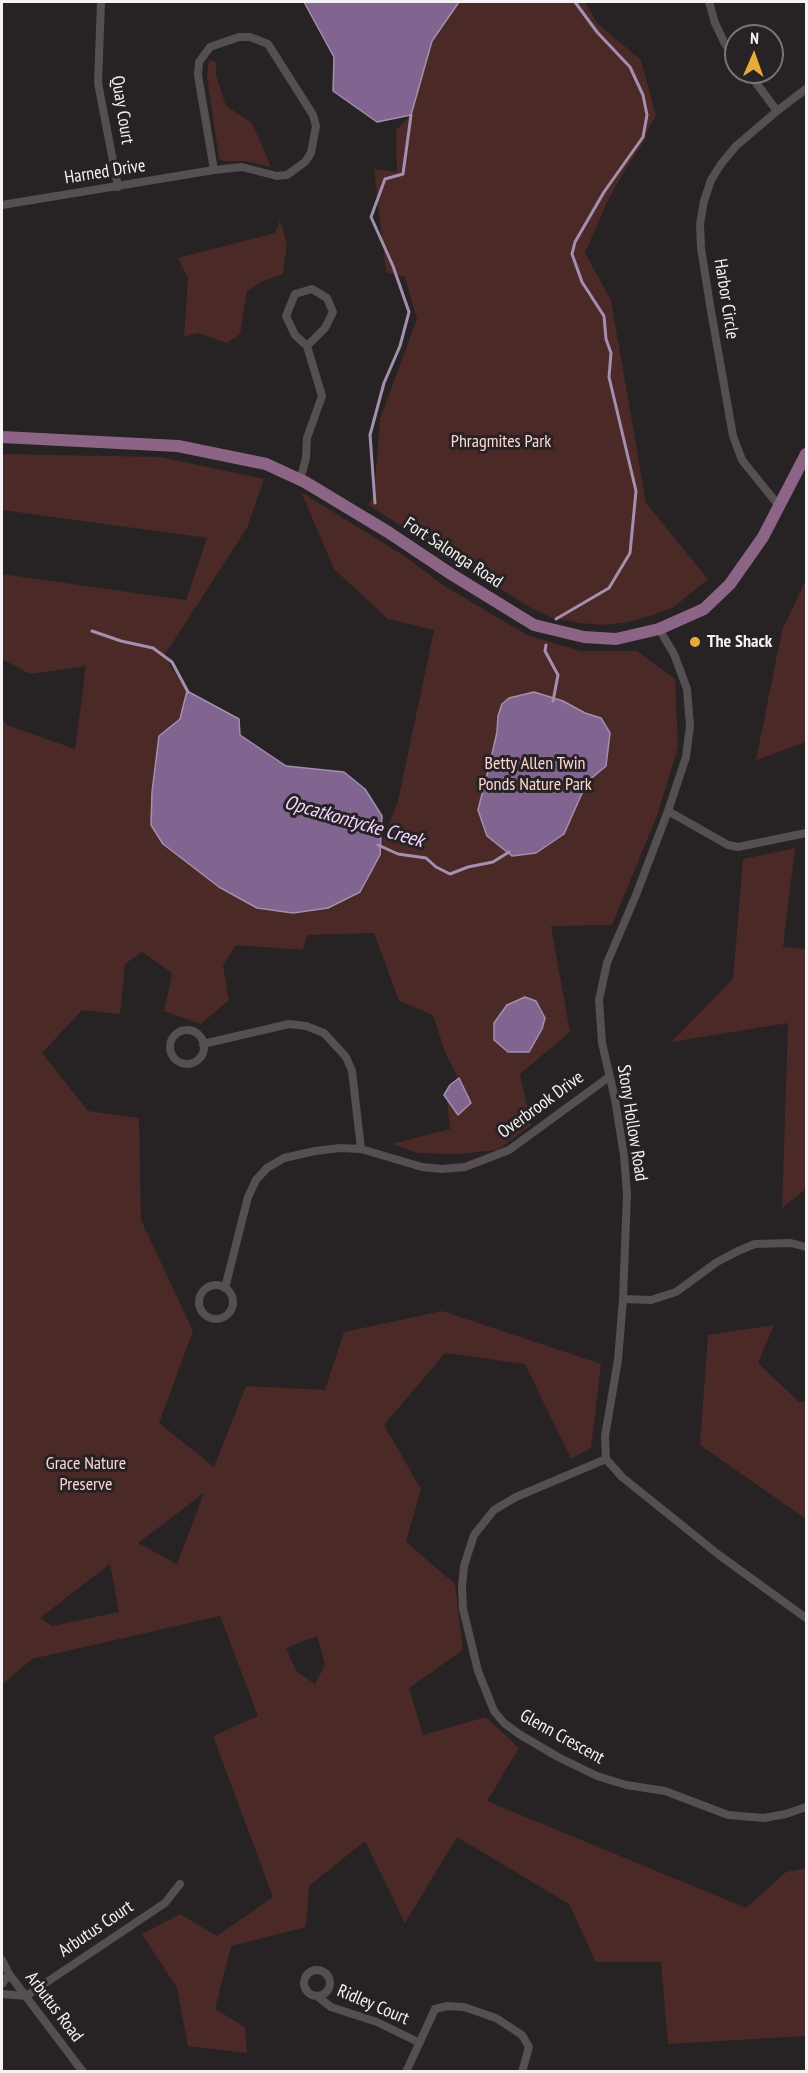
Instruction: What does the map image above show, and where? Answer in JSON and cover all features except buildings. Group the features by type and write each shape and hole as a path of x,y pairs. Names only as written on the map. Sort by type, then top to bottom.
{"main road":[{"name":"Fort Salonga Road","path":"2,437 178,446 266,464 300,480 388,532 460,580 534,625 584,638 616,639 659,629 704,609 730,584 763,537 807,454"}],"street":[{"name":"Quay Court","path":"101,2 98,83 118,187"},
{"path":"709,2 724,42"},
{"name":"Harned Drive","path":"2,205 242,167 277,176 287,175 305,162 311,153 316,126 313,115 274,51 268,44 259,40 239,37 224,41 210,47 199,63 198,75 214,170"},
{"path":"757,84 777,111"},
{"name":"Harbor Circle","path":"778,506 742,460 734,436 710,305 701,248 700,224 711,180 721,164 736,146 807,89"},
{"path":"300,480 306,458 307,438 322,396 307,346 295,334 286,316 295,294 312,289 327,298 333,312 326,328 307,346"},
{"name":"Stony Hollow Road","path":"606,1459 605,1436 618,1360 623,1299 627,1194 615,1099 602,1043 599,1000 607,963 636,895 686,757 690,726 687,689 674,654 659,629"},
{"path":"668,811 722,842 738,848 807,833"},
{"path":"203,1044 289,1024 306,1026 324,1033 346,1057 352,1071 361,1149"},
{"path":"183,1031 193,1032 203,1044 202,1055 194,1063 182,1064 170,1053 171,1041 174,1036 183,1031"},
{"name":"Overbrook Drive","path":"225,1288 248,1197 256,1180 267,1168 284,1158 340,1148 361,1149 422,1167 442,1169 465,1167 508,1150 609,1077"},
{"path":"623,1299 651,1300 676,1292 717,1262 755,1244 791,1243 807,1247"},
{"name":"Overbrook Drive","path":"214,1285 225,1288 233,1299 230,1313 220,1319 204,1315 199,1305 204,1290 214,1285"},
{"path":"606,1459 622,1476 719,1555 807,1618"},
{"name":"Glenn Crescent","path":"606,1459 516,1497 494,1510 474,1535 464,1566 463,1609 478,1671 494,1711 504,1723 519,1734 558,1757 597,1776 626,1785 665,1791 728,1815 764,1818 807,1808"},
{"name":"Arbutus Court","path":"26,1995 165,1903 180,1884"},
{"name":"Arbutus Road","path":"2,1960 9,1974 83,2072"},
{"path":"2,1984 9,1974"},
{"path":"2,1994 26,1995"},
{"name":"Ridley Court","path":"317,1996 331,2007 377,2022 418,2042"},
{"path":"406,2072 435,2008 447,2006 479,2011 496,2018 522,2036 529,2047 522,2072"}],"green space":[{"name":"Phragmites Park","path":"459,2 585,2 597,23 641,60 656,116 647,131 645,140 607,202 585,253 611,300 646,503 708,579 674,607 653,615 628,622 602,625 550,617 531,608 368,505 374,495 380,419 417,319 405,277 386,272 374,169 397,172 396,130 411,115 432,41"},
{"path":"209,59 216,62 216,75 226,106 252,123 271,167 244,161 219,159 207,76"},
{"path":"280,220 287,244 283,274 261,282 247,291 240,334 227,343 198,333 184,337 188,278 178,258 275,233"},
{"path":"2,454 160,457 264,479 247,528 164,656 187,691 180,719 159,736 152,792 151,825 163,845 187,862 380,855 380,846 398,801 434,630 388,619 334,569 301,492 406,557 443,585 527,635 581,651 637,651 675,679 678,747 658,813 612,925 551,926 570,1032 520,1074 531,1125 498,1150 458,1154 418,1153 392,1144 450,1129 447,1101 458,1115 471,1103 445,1052 433,1015 399,1001 374,933 307,935 303,950 236,945 223,965 229,1000 201,1024 164,1011 172,973 142,952 125,964 120,1014 82,1010 42,1053 88,1111 139,1118 141,1220 193,1331 159,1423 214,1467 246,1386 325,1390 344,1332 442,1311 601,1364 591,1448 571,1459 525,1364 445,1353 384,1425 421,1489 406,1542 455,1584 463,1650 409,1688 423,1735 486,1717 519,1748 487,1801 746,1908 786,1872 806,1868 806,2036 668,2044 661,1962 596,1962 569,1904 457,1837 405,1923 365,1841 309,1886 306,1927 231,1946 215,2009 245,2027 247,2053 188,2046 177,1988 142,1934 180,1914 217,1936 273,1897 213,1736 258,1716 220,1616 32,1659 2,1685 2,718 7,725 75,749 86,666 30,674 2,659 2,574 186,600 207,538 2,510","holes":["204,1493 177,1564 138,1543","110,1564 119,1612 52,1626 40,1618","317,1636 325,1665 315,1684 296,1671 286,1648"]},
{"path":"806,580 806,742 756,760 782,630"},
{"path":"795,848 783,947 806,949 806,1189 782,1208 788,1023 671,1042 733,979 743,859"},
{"path":"774,1325 758,1363 799,1402 806,1402 806,1519 700,1445 708,1335"}],"water":[{"path":"304,2 459,2 432,41 411,115 377,122 333,91 334,57"},
{"path":"187,691 239,719 240,735 286,766 344,772 365,789 382,816 380,855 360,892 328,908 293,913 257,908 219,887 163,844 151,825 152,792 159,736 180,719"},
{"path":"534,692 563,701 585,713 601,718 610,733 606,766 587,782 564,834 536,853 512,856 487,836 478,810 502,704 509,698"},
{"path":"525,997 536,1001 545,1018 542,1029 529,1052 508,1052 494,1040 494,1023 507,1005"},
{"path":"459,1078 471,1103 458,1115 444,1095 450,1085"}],"waterway":[{"name":"Opcatkontycke Creek","path":"556,619 609,588 630,553 636,491 609,377 611,353 606,339 604,316 582,282 572,254 575,242 604,192 643,137 647,115 643,95 630,67 597,32 575,2"},
{"path":"375,503 370,435 384,383 400,346 409,312 393,266 371,217 385,179 403,174 411,115"},
{"name":"Opcatkontycke Creek","path":"92,631 121,641 153,648 172,662 188,692"},
{"name":"Opcatkontycke Creek","path":"546,645 545,651 558,675 553,701"},
{"name":"Opcatkontycke Creek","path":"378,845 398,854 426,858 436,867 450,874 468,867 493,862 509,852"}],"place":[{"name":"The Shack","path":"695,642"}],"park label":[{"name":"Betty Allen Twin Ponds Nature Park","path":"535,774"},
{"name":"Grace Nature Preserve","path":"86,1474"}]}
